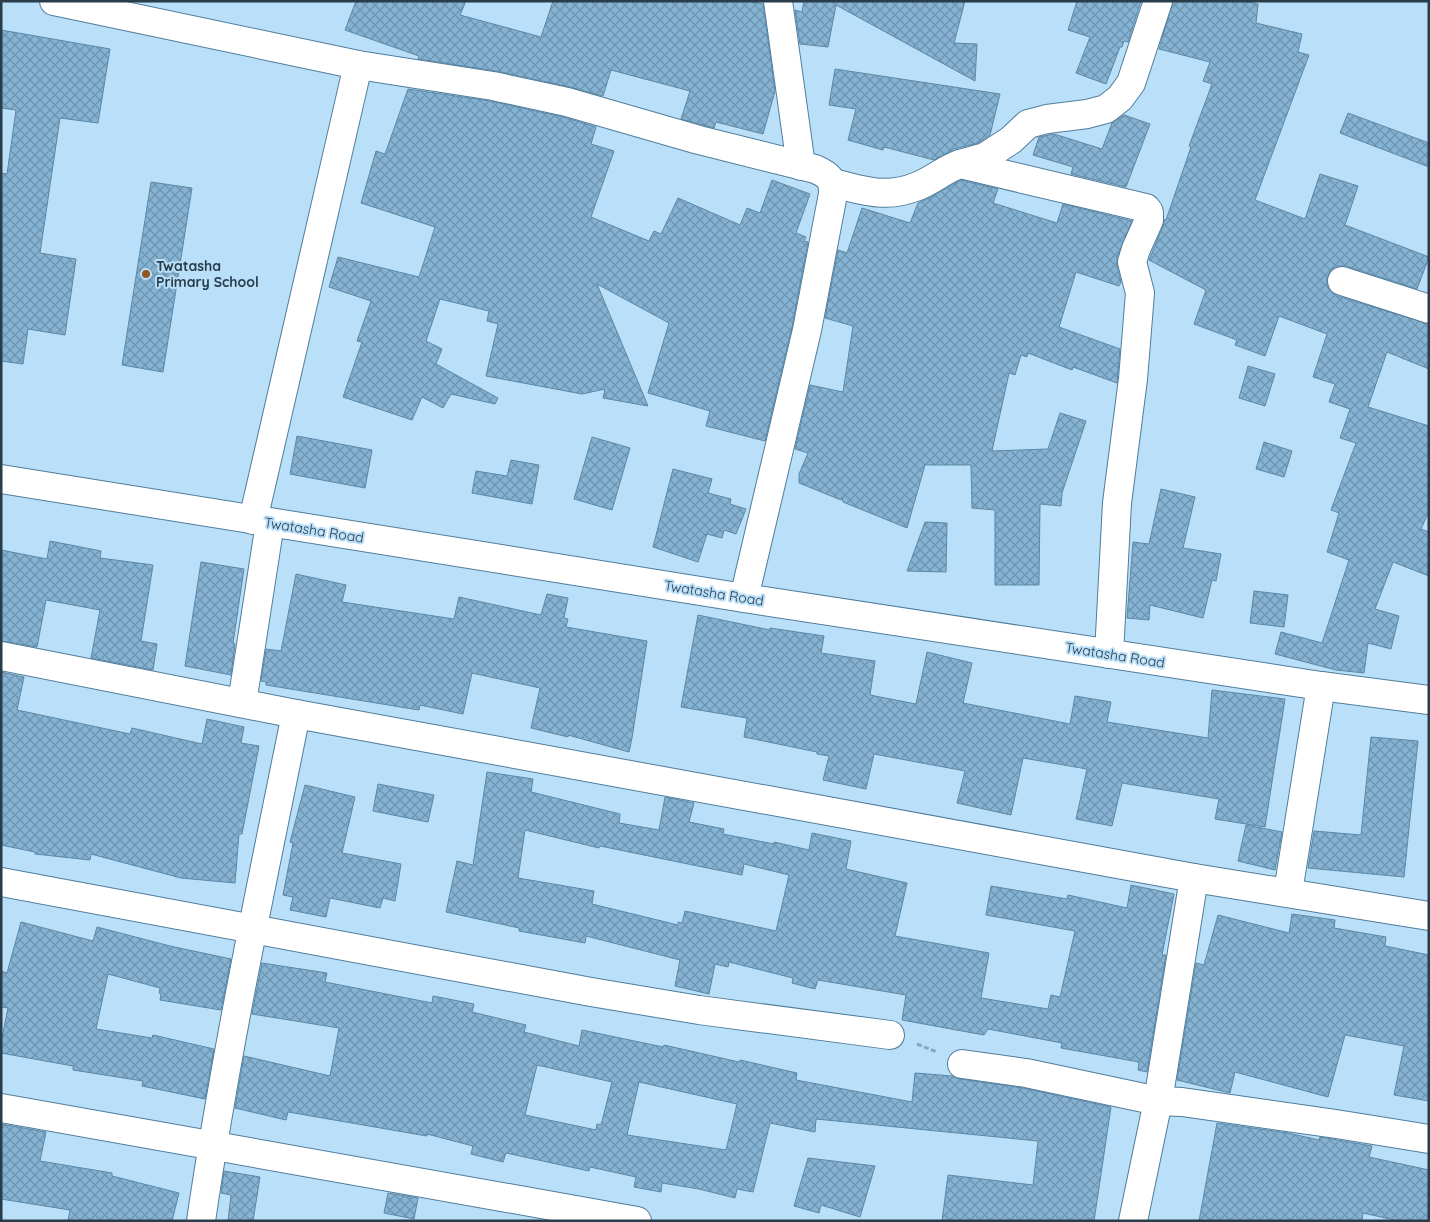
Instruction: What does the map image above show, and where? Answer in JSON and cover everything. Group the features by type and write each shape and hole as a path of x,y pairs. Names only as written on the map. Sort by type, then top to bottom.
{"street":[{"path":"54,1 358,65 492,86 567,102 828,175 833,183 833,194 806,330 744,598"},
{"path":"778,1 801,166"},
{"path":"833,183 873,194 896,193 917,187 943,174 951,167 985,157 1011,140 1028,124 1047,119 1106,110 1120,98 1131,83 1158,1"},
{"path":"242,703 262,521 358,65"},
{"path":"960,164 1146,208 1149,212 1149,220 1132,262 1140,293 1133,379 1117,503 1109,654"},
{"path":"1342,281 1429,309"},
{"name":"Twatasha Road","path":"1,479 744,598 1109,654 1321,686 1427,697"},
{"path":"1,656 296,714 1194,878 1429,916"},
{"path":"1288,892 1321,686"},
{"path":"201,1221 212,1146 296,714"},
{"path":"1134,1221 1158,1101 1194,878"},
{"path":"1,882 523,980 680,1007 890,1035"},
{"path":"962,1064 1026,1073 1158,1101 1182,1102 1429,1139"},
{"path":"1,1108 636,1221"}],"path":[{"path":"890,1035 942,1054 962,1064"}],"building":[{"path":"356,1 466,1 460,15 541,37 553,1 749,1 763,4 775,91 763,134 716,122 714,128 681,119 690,91 611,70 603,96 496,71 418,59 419,56 345,30"},
{"path":"804,1 965,1 954,43 977,44 975,81 836,5 828,47 800,44 795,10 802,12"},
{"path":"1077,1 1141,1 1128,42 1124,41 1122,47 1120,47 1106,84 1076,73 1090,37 1068,30"},
{"path":"1173,1 1244,1 1258,4 1256,23 1302,34 1298,52 1309,55 1255,200 1305,219 1320,174 1358,186 1345,225 1429,257 1417,289 1346,266 1338,266 1332,269 1327,277 1327,285 1330,291 1337,296 1429,324 1429,369 1387,352 1368,407 1429,426 1429,511 1421,529 1429,532 1429,576 1393,562 1375,609 1399,616 1391,649 1368,643 1364,673 1336,670 1275,654 1281,632 1322,643 1349,560 1327,552 1339,513 1331,510 1356,443 1340,438 1350,409 1329,402 1335,384 1313,377 1327,334 1279,316 1265,356 1235,345 1237,340 1194,324 1206,290 1149,260 1166,220 1191,147 1189,146 1212,84 1203,81 1210,62 1159,49"},
{"path":"1,30 110,49 98,123 60,118 40,253 76,259 65,335 28,329 23,364 1,361 1,173 7,174 16,110 1,108"},
{"path":"835,69 1000,94 990,135 978,143 954,149 934,160 884,147 883,150 848,140 856,109 829,105"},
{"path":"408,89 490,101 563,117 596,127 591,144 614,151 591,217 649,241 654,231 661,234 678,198 740,225 747,208 760,213 772,180 810,194 796,233 806,237 804,241 808,242 792,327 765,441 706,426 710,411 648,393 669,323 597,284 648,406 603,398 605,389 582,394 486,376 498,324 487,321 489,311 440,299 426,341 442,349 436,364 498,398 495,404 451,394 443,408 422,397 412,420 343,397 362,342 357,341 371,301 329,287 338,257 419,277 435,227 361,203 376,151 385,154"},
{"path":"1348,113 1429,143 1429,167 1340,133"},
{"path":"1124,115 1150,124 1126,187 1071,174 1073,167 1033,155 1039,137 1054,134 1102,149 1112,123"},
{"path":"961,180 998,189 993,203 1057,223 1063,204 1132,221 1117,257 1121,282 1119,286 1076,272 1059,327 1120,349 1117,383 1073,367 1072,370 1028,353 1027,357 1021,355 1015,375 1009,373 992,451 1048,449 1060,413 1086,421 1062,493 1061,506 1040,504 1039,585 995,585 995,510 972,508 971,465 925,465 907,528 843,502 842,497 841,500 799,483 799,474 808,453 795,449 810,385 843,392 853,326 825,318 838,250 847,253 862,208 910,223 918,203"},
{"path":"151,182 192,188 163,372 122,365"},
{"path":"1248,366 1275,374 1265,406 1239,398"},
{"path":"297,436 372,450 365,488 290,474"},
{"path":"592,437 630,448 612,510 574,499"},
{"path":"1264,442 1292,451 1284,477 1256,469"},
{"path":"511,460 539,465 532,504 472,493 476,471 507,476"},
{"path":"673,469 712,479 708,493 731,499 730,504 746,509 736,534 724,530 722,538 707,534 698,562 653,547"},
{"path":"1161,489 1195,497 1183,548 1221,554 1216,581 1212,580 1203,618 1150,605 1149,620 1127,618 1133,542 1149,544"},
{"path":"925,522 947,523 946,572 907,571"},
{"path":"50,541 101,551 100,558 153,565 141,641 157,644 153,670 91,658 100,610 46,600 37,647 1,641 1,550 47,559"},
{"path":"201,562 244,569 233,643 235,644 231,675 185,666"},
{"path":"296,574 346,585 342,602 454,619 459,597 541,615 547,594 568,598 564,618 568,619 566,627 647,641 629,752 568,735 568,737 531,728 540,688 472,673 463,714 420,705 419,710 266,685 266,682 261,681 266,649 281,651"},
{"path":"1254,591 1288,595 1284,627 1250,623"},
{"path":"698,615 770,630 770,628 824,636 821,653 875,661 870,695 916,704 927,652 972,663 963,703 1070,724 1075,696 1111,702 1107,722 1208,738 1212,690 1285,699 1265,827 1215,819 1219,799 1122,783 1112,826 1076,819 1087,769 1023,758 1011,815 957,803 965,771 874,754 866,789 823,780 829,756 744,737 747,718 681,707"},
{"path":"1,672 24,677 17,710 130,734 132,728 202,744 207,719 244,727 241,743 259,746 242,834 239,834 235,883 181,878 91,854 90,860 35,854 35,852 1,845"},
{"path":"1371,737 1418,741 1404,877 1308,868 1314,831 1361,835"},
{"path":"487,772 533,779 531,792 620,814 619,823 659,830 665,797 694,803 689,822 724,829 723,834 809,850 812,833 851,841 846,869 907,883 895,936 989,953 981,998 1048,1009 1051,995 1060,997 1075,931 986,915 991,886 1067,899 1068,895 1127,908 1131,885 1174,894 1162,955 1166,955 1147,1072 1138,1070 1139,1062 1061,1048 1062,1043 988,1029 984,1035 902,1020 906,995 818,980 815,989 792,983 793,978 729,962 728,967 715,964 709,994 675,986 680,960 586,936 585,943 519,931 519,928 446,912 457,861 473,865","holes":["525,830 599,848 600,846 742,875 744,864 789,875 776,931 685,911 682,923 678,922 678,925 592,904 594,891 518,878"]},
{"path":"378,784 434,795 428,822 373,811"},
{"path":"305,785 355,797 342,853 401,864 395,901 383,898 380,908 330,898 326,917 290,910 293,897 283,895 293,843 290,842"},
{"path":"1246,825 1282,832 1275,870 1238,861"},
{"path":"1292,914 1335,920 1334,928 1386,937 1385,946 1429,955 1429,1101 1394,1095 1404,1046 1345,1035 1328,1097 1235,1072 1230,1093 1177,1080 1196,963 1204,965 1218,915 1289,933"},
{"path":"21,922 93,941 97,927 170,946 231,959 221,1010 160,1000 160,988 108,974 96,1029 152,1038 153,1035 214,1049 205,1099 142,1086 143,1081 73,1070 73,1066 1,1053 1,1043 8,1008 1,1007 1,971 7,973"},
{"path":"262,963 327,973 325,982 432,1003 433,996 474,1004 472,1012 526,1025 524,1032 579,1046 582,1030 663,1047 664,1045 739,1062 740,1060 797,1073 796,1080 912,1102 915,1073 952,1076 960,1079 1023,1088 1111,1107 1094,1221 942,1221 948,1175 1033,1185 1038,1141 816,1119 815,1132 770,1123 753,1192 737,1189 735,1198 699,1189 662,1183 661,1192 634,1187 636,1177 590,1167 589,1171 506,1153 503,1162 471,1154 473,1146 427,1134 427,1136 288,1112 286,1120 235,1108 244,1056 330,1076 339,1028 252,1014","holes":["537,1065 612,1082 601,1125 597,1124 596,1130 525,1115","639,1082 737,1104 726,1150 627,1135"]},
{"path":"1217,1123 1288,1133 1319,1140 1320,1137 1372,1146 1369,1157 1429,1170 1429,1221 1399,1221 1363,1213 1362,1221 1199,1221"},
{"path":"1,1124 46,1132 40,1161 112,1173 112,1176 179,1193 172,1221 68,1221 70,1210 1,1199"},
{"path":"808,1158 875,1166 860,1217 821,1205 819,1213 794,1206"},
{"path":"224,1171 260,1177 253,1221 228,1221 231,1195 221,1193"},
{"path":"388,1193 418,1198 414,1219 384,1213"}],"place":[{"name":"Twatasha Primary School","path":"146,274"}]}
